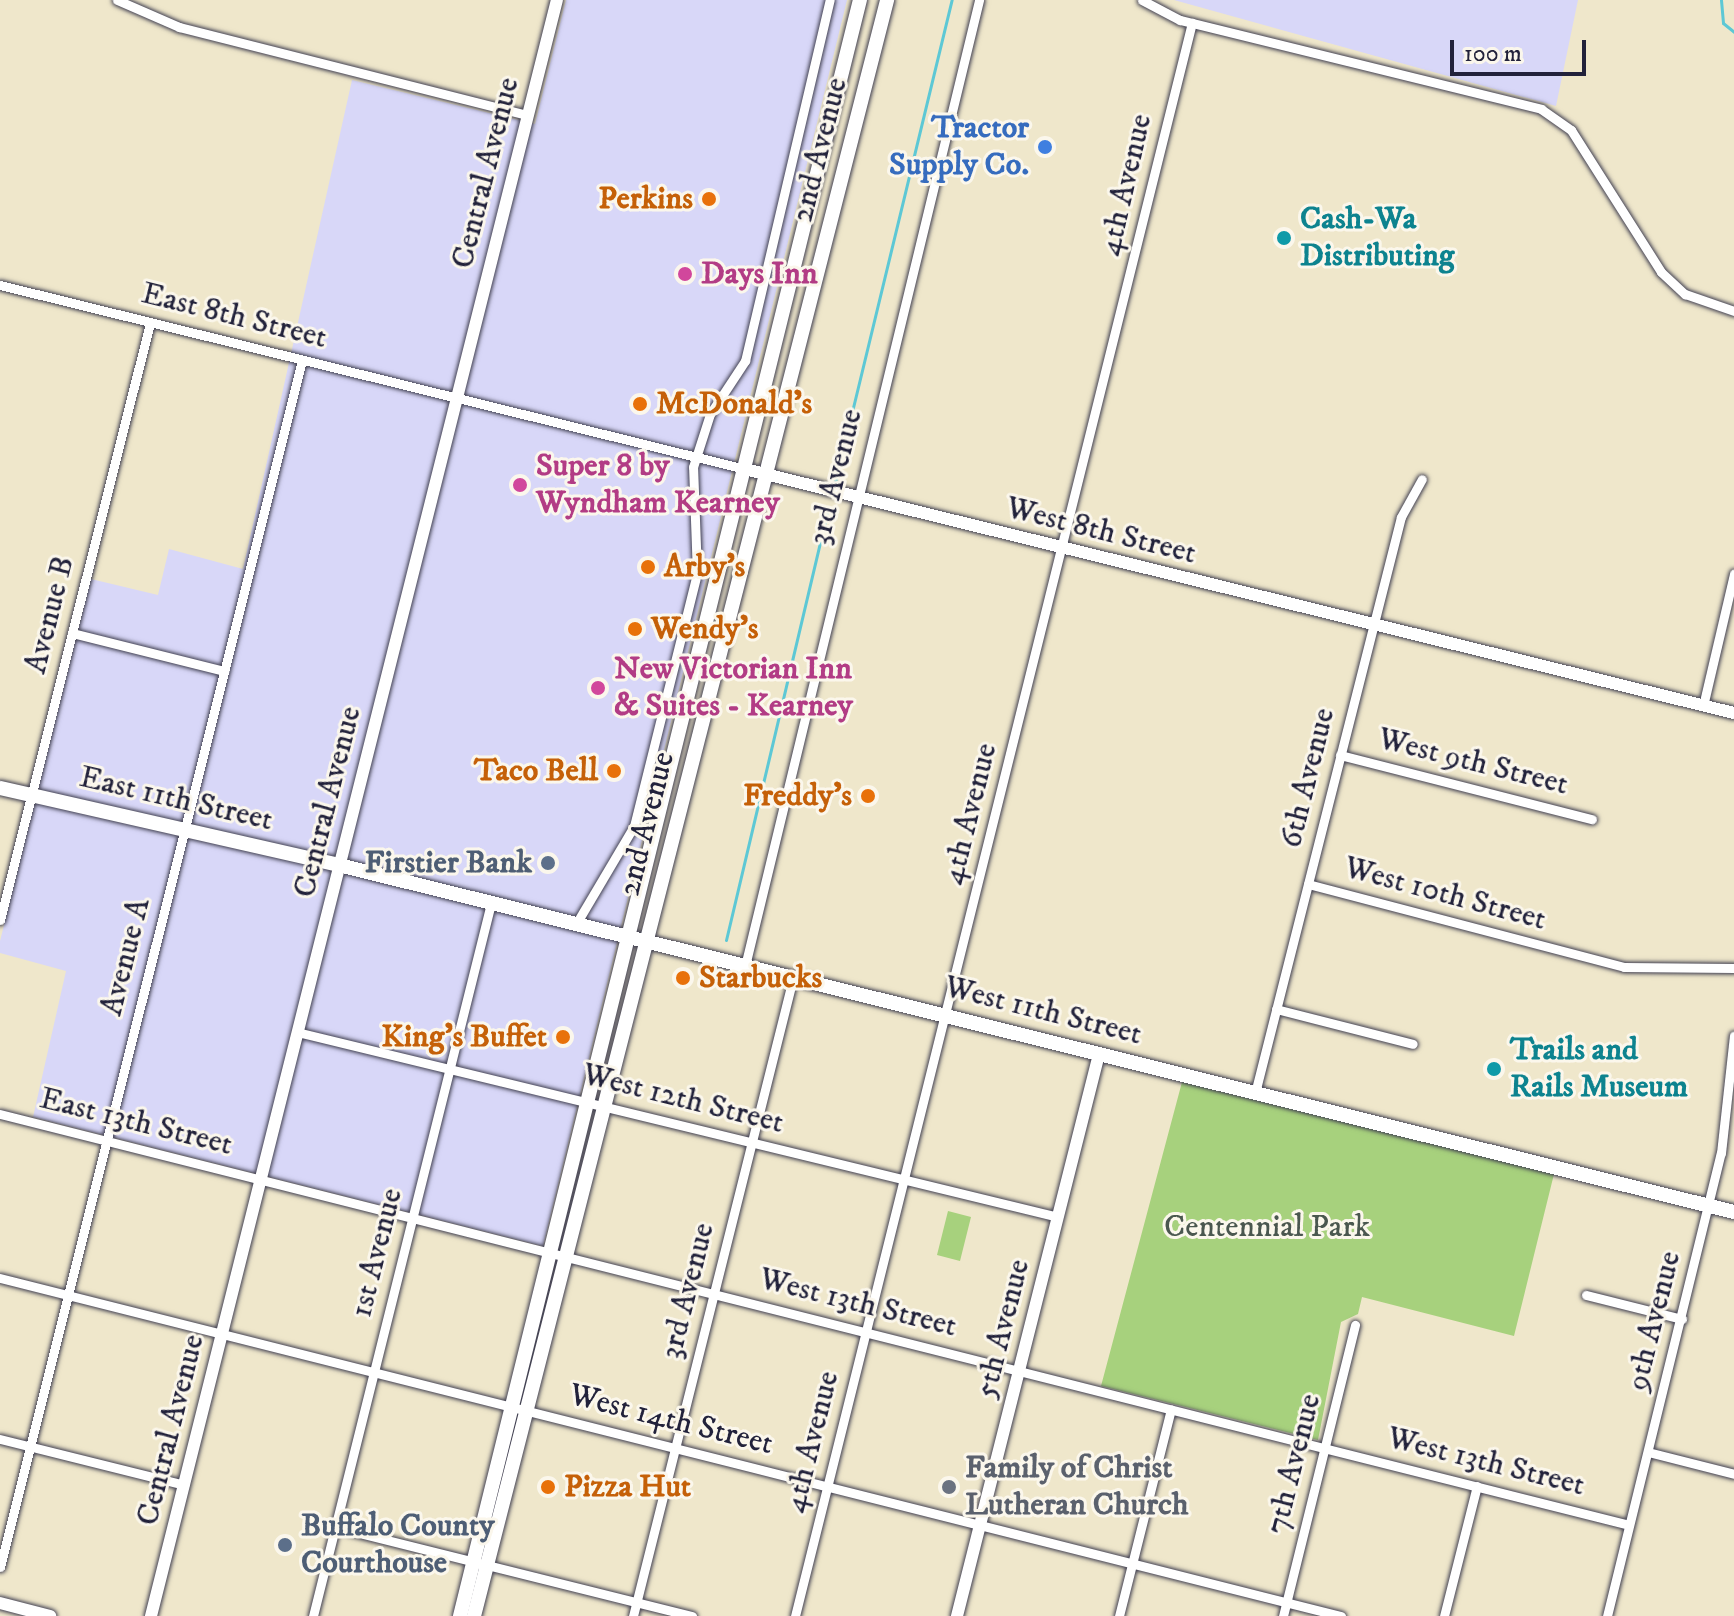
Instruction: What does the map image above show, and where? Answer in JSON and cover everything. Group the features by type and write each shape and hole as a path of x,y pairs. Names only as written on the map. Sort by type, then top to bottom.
{"main road":[{"name":"2nd Avenue","path":"597,1105 631,937 860,0"},
{"name":"2nd Avenue","path":"460,1616 480,1563 597,1105 646,941 887,0"},
{"name":"East 11th Street","path":"0,788 339,865"},
{"name":"West 11th Street","path":"339,865 1734,1212"},
{"name":"2nd Avenue","path":"474,1616 480,1563"}],"street":[{"path":"117,0 179,27 527,115"},
{"name":"Central Avenue","path":"151,1616 557,0"},
{"path":"576,924 634,826 697,574 689,492 695,457 710,414 745,361 830,0"},
{"name":"3rd Avenue","path":"745,966 979,0"},
{"path":"1142,0 1192,23 1541,109 1571,130 1661,272 1685,294 1734,311"},
{"name":"4th Avenue","path":"795,1616 1192,23"},
{"name":"East 8th Street","path":"0,285 456,398"},
{"name":"Avenue B","path":"0,920 150,323"},
{"name":"Avenue A","path":"0,1567 107,1141 181,829 302,360"},
{"name":"West 8th Street","path":"456,398 1734,713"},
{"name":"6th Avenue","path":"1255,1093 1401,517 1422,479"},
{"path":"1703,706 1734,574"},
{"path":"72,633 224,671"},
{"name":"West 9th Street","path":"1340,755 1592,819"},
{"name":"West 10th Street","path":"1308,884 1568,955 1624,967 1734,968"},
{"name":"1st Avenue","path":"313,1616 491,903"},
{"name":"3rd Avenue","path":"633,1616 793,978"},
{"path":"1276,1009 1413,1044"},
{"name":"West 12th Street","path":"297,1032 1058,1217"},
{"name":"9th Avenue","path":"1607,1616 1708,1206 1734,1036"},
{"name":"5th Avenue","path":"957,1616 1099,1054"},
{"name":"East 13th Street","path":"0,1114 260,1179"},
{"name":"West 13th Street","path":"260,1179 1629,1525"},
{"name":"West 14th Street","path":"0,1278 1341,1616"},
{"path":"1586,1295 1682,1319"},
{"name":"7th Avenue","path":"1283,1616 1355,1325"},
{"path":"1119,1616 1171,1409"},
{"path":"0,1439 184,1485"},
{"path":"1648,1452 1734,1474"},
{"path":"1444,1616 1477,1486"},
{"path":"335,1527 692,1616"},
{"path":"0,1603 50,1616"}],"shaded area":[{"path":"566,0 847,0 543,1246 33,1117 66,971 0,953 0,941 91,579 158,595 169,549 243,569 352,80 535,124"},
{"path":"1174,0 1578,0 1556,106"}],"green space":[{"name":"Centennial Park","path":"1182,1082 1554,1174 1514,1336 1362,1297 1358,1314 1341,1322 1318,1440 1101,1386"},
{"path":"948,1211 971,1217 960,1261 937,1255"}],"waterway":[{"path":"835,482 952,0"},
{"path":"1721,0 1723,23 1734,32"},
{"path":"726,940 828,509"}],"place":[{"name":"Tractor Supply Co.","path":"1045,147"},
{"name":"Perkins","path":"709,199"},
{"name":"Cash-Wa Distributing","path":"1284,238"},
{"name":"Days Inn","path":"685,274"},
{"name":"McDonald's","path":"640,404"},
{"name":"Super 8 by Wyndham Kearney","path":"520,485"},
{"name":"Arby's","path":"648,567"},
{"name":"Wendy's","path":"635,629"},
{"name":"New Victorian Inn & Suites - Kearney","path":"598,688"},
{"name":"Taco Bell","path":"614,771"},
{"name":"Freddy's","path":"868,796"},
{"name":"Firstier Bank","path":"548,863"},
{"name":"Starbucks","path":"683,978"},
{"name":"King's Buffet","path":"563,1037"},
{"name":"Trails and Rails Museum","path":"1494,1069"},
{"name":"Pizza Hut","path":"548,1487"},
{"name":"Family of Christ Lutheran Church","path":"949,1487"},
{"name":"Buffalo County Courthouse","path":"285,1545"}]}
